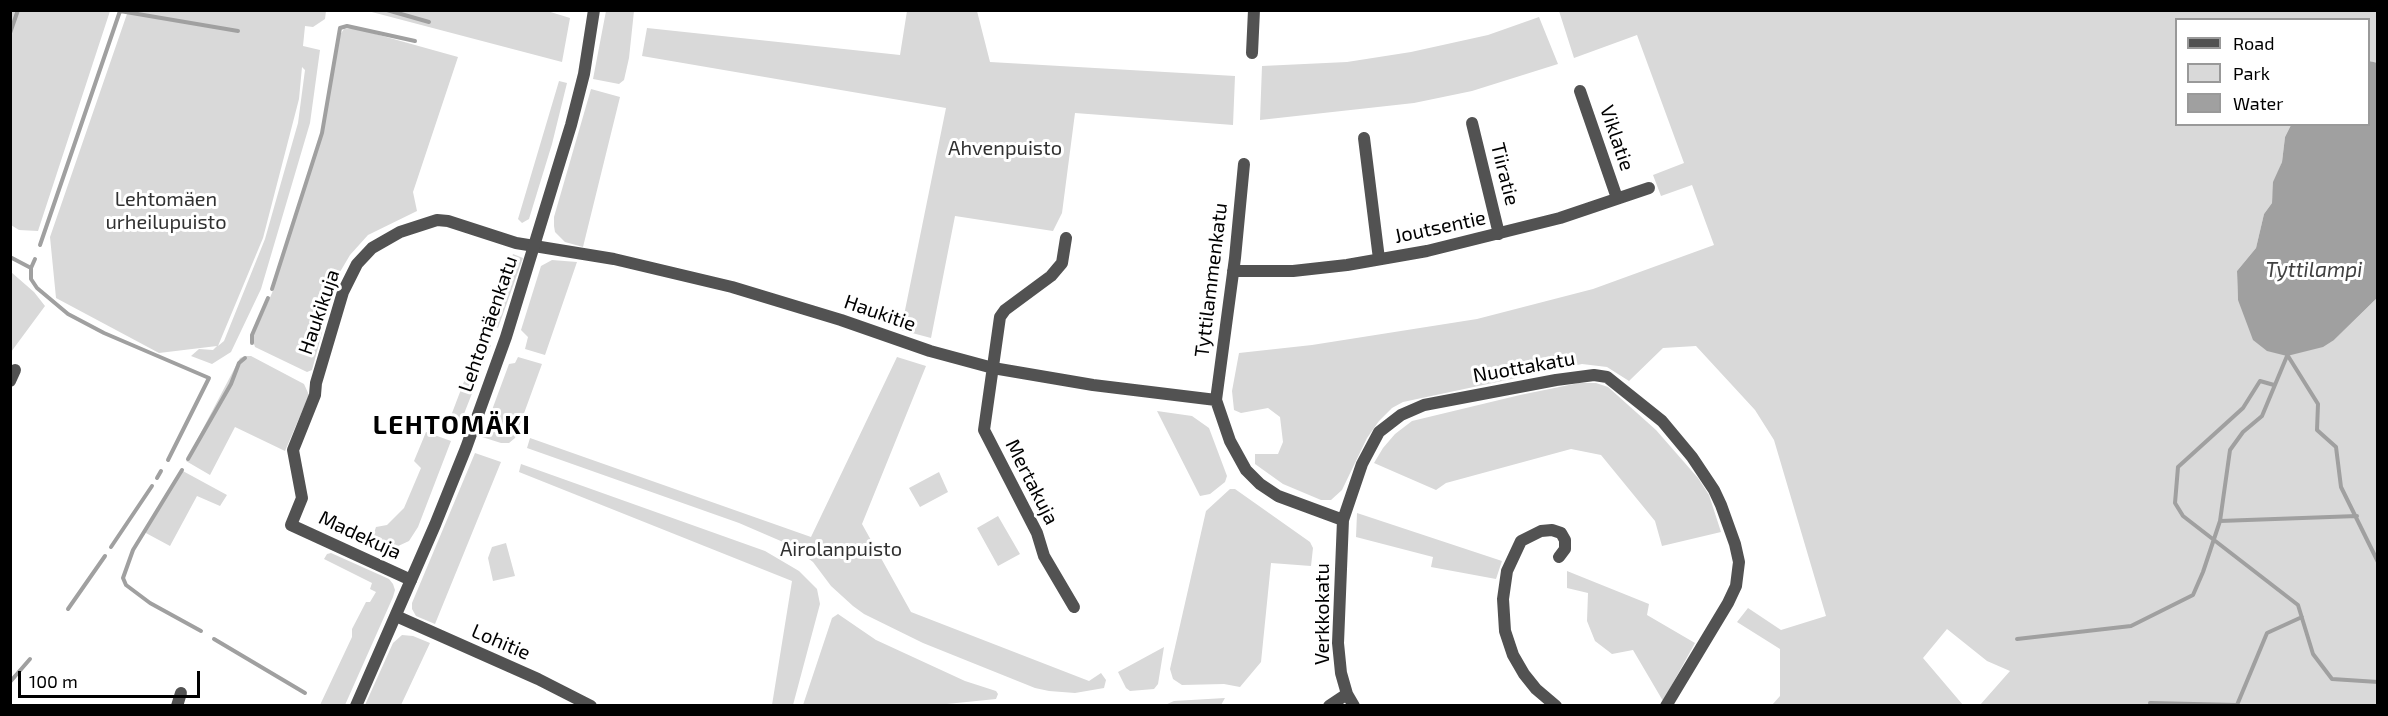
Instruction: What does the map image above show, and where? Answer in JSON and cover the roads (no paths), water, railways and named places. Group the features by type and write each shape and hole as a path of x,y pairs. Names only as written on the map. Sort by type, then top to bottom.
{"street":[{"name":"Lehtomäenkatu","path":"356,705 466,448 506,337 536,246 584,74 594,10"},
{"path":"1252,53 1254,10"},
{"name":"Viklatie","path":"1580,91 1617,198"},
{"name":"Tiiratie","path":"1472,123 1499,234"},
{"path":"1364,138 1379,260"},
{"name":"Tyttilammenkatu","path":"1216,400 1244,164"},
{"name":"Joutsentie","path":"1233,271 1293,271 1379,260 1560,218 1649,188"},
{"name":"Haukikuja","path":"291,525 302,498 293,450 315,395 316,383 343,292 357,264 372,248 400,232 437,220 448,221 516,243 536,246"},
{"name":"Mertakuja","path":"1066,238 1062,263 1051,276 1005,310 1000,317 984,430 1037,533 1044,556 1074,607"},
{"name":"Haukitie","path":"536,246 624,261 732,287 841,320 930,351 993,368 1093,385 1216,400"},
{"name":"Nuottakatu","path":"1343,520 1362,464 1380,432 1401,415 1424,405 1556,380 1594,375 1607,377 1662,421 1692,457 1721,505 1739,562 1736,586 1728,603 1666,705"},
{"path":"1216,400 1230,441 1253,478 1278,496 1343,520"},
{"name":"Verkkokatu","path":"1343,520 1338,643 1341,673 1347,694 1354,705"},
{"name":"Madekuja","path":"291,525 411,580"},
{"path":"1556,705 1536,689 1513,655 1505,631 1503,599 1507,571 1521,541 1541,531 1552,530 1561,533 1566,549 1559,557"},
{"name":"Lohitie","path":"396,616 591,705"},
{"path":"177,705 181,693"},
{"path":"1329,705 1347,694"}],"water":[{"name":"Tyttilampi","path":"2370,61 2378,63 2377,298 2334,340 2323,347 2287,356 2267,351 2253,340 2238,300 2237,271 2256,248 2264,214 2272,203 2273,182 2282,162 2285,137 2290,126 2370,126"}],"waterway":[{"path":"10,33 18,10"},
{"path":"387,10 429,22"},
{"path":"40,245 120,11 238,31"},
{"path":"272,289 322,133 340,28 347,26 415,41"},
{"path":"10,257 31,268"},
{"path":"35,259 31,268 31,279 37,288 68,314 104,333 209,378 168,460"},
{"path":"252,343 252,335 268,298"},
{"path":"2017,639 2131,626 2193,595 2220,521 2230,450 2243,432 2262,416 2287,356"},
{"path":"2288,356 2318,404 2317,430 2336,447 2341,487 2378,562"},
{"path":"188,459 231,384 239,363 245,358"},
{"path":"2274,385 2260,381 2243,408 2178,467 2175,503 2183,516 2298,605 2313,654 2332,679 2378,682"},
{"path":"182,470 133,550 123,578 126,585 150,603 201,631"},
{"path":"157,478 161,471"},
{"path":"111,547 152,486"},
{"path":"2220,521 2357,516"},
{"path":"68,609 105,556"},
{"path":"2150,703 2237,705 2267,633 2302,617"},
{"path":"214,639 305,693"},
{"path":"10,682 30,659"}],"district":[{"name":"LEHTOMÄKI","path":"452,425"}],"park label":[{"name":"Ahvenpuisto","path":"1005,148"},
{"name":"Lehtomäen urheilupuisto","path":"166,210"},
{"name":"Airolanpuisto","path":"841,549"}]}
